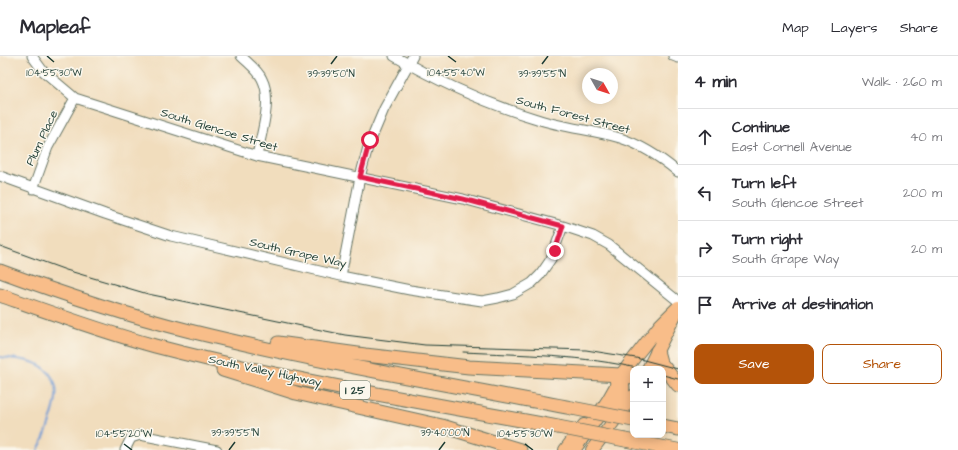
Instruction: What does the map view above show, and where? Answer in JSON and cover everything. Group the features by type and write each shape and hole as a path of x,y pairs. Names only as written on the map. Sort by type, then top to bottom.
{"highway":[{"name":"South Valley Highway","path":"0,271 82,299 189,331 261,348 630,419"},
{"name":"South Valley Highway","path":"0,295 154,346 275,374 677,450"},
{"path":"189,331 433,363 517,370 627,376"},
{"path":"154,346 277,388 442,426 518,450"},
{"path":"657,351 660,362 678,385"},
{"path":"574,450 617,386 627,376"},
{"path":"584,450 622,396 627,376"},
{"path":"666,385 678,389"},
{"path":"666,426 678,428"}],"main road":[{"path":"650,366 678,308"},
{"path":"565,450 627,376 660,325 678,308"},
{"path":"592,450 630,400"}],"street":[{"name":"South Glencoe Street","path":"32,56 43,71 75,98 257,156 463,199 563,226 593,236 605,242 678,301"},
{"path":"240,56 262,78 267,91 267,105 257,156"},
{"name":"South Forest Street","path":"394,56 410,60 453,88 506,109 549,123 611,136 634,144 659,157 678,172"},
{"path":"673,56 678,58"},
{"path":"341,276 360,177 366,154 384,109 410,60"},
{"name":"Plum Place","path":"32,188 48,147 75,98"},
{"name":"South Grape Way","path":"0,176 171,236 341,276 410,290 482,301 513,294 525,288 540,275 553,255 563,226"},
{"path":"125,450 131,438 136,436 145,436 217,450"}],"waterway":[{"path":"0,357 35,363 47,371 55,382 56,393 53,410 48,428 38,450"}],"tram line":[{"path":"0,246 66,270 148,294 345,335 425,345 586,350 636,358 678,369"},
{"path":"463,352 575,358 630,366"},
{"path":"666,376 678,379"}],"route":[{"path":"370,140 360,177 463,199 563,226 555,251"}]}
